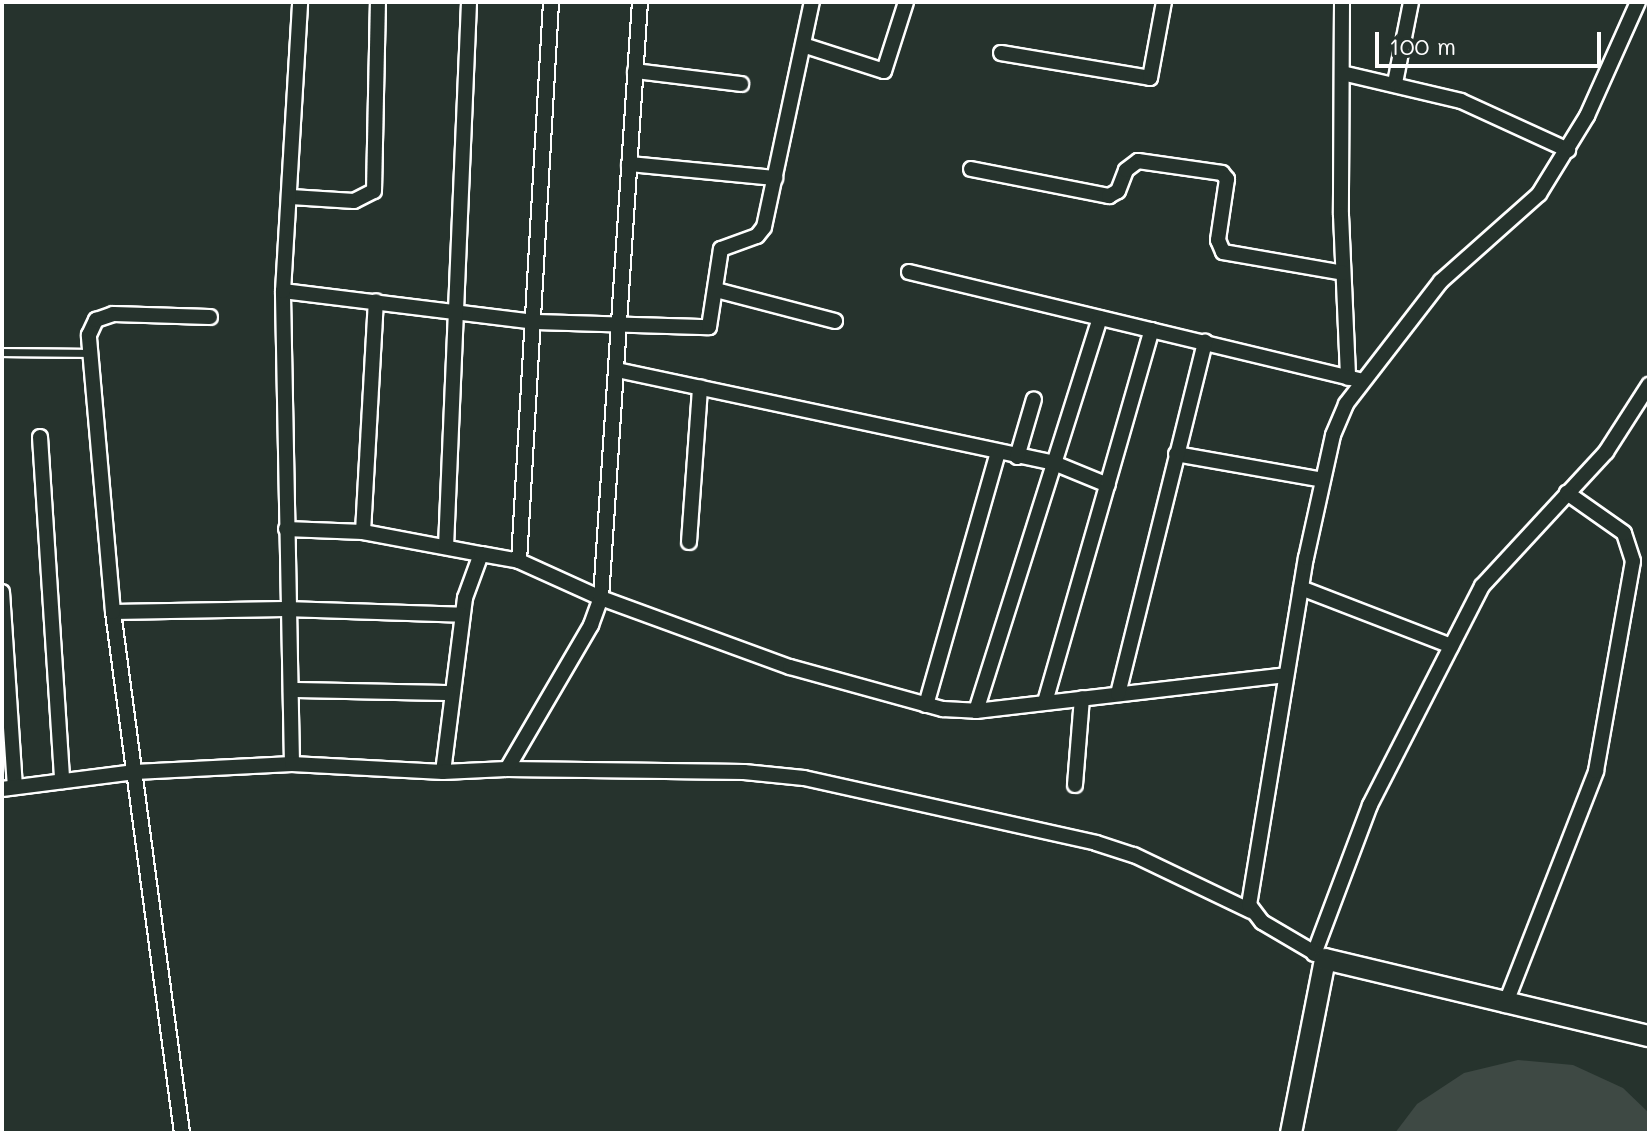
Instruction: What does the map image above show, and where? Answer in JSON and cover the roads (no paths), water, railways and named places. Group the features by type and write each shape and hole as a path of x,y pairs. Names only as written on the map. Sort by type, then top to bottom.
{"street":[{"path":"292,764 285,609 283,291 291,197 300,2"},
{"path":"291,197 354,201 374,191 378,2"},
{"path":"446,547 469,2"},
{"path":"519,561 536,322 551,2"},
{"path":"507,769 591,625 601,598 640,2"},
{"path":"283,291 536,322 618,328 706,329 713,320 721,249 762,232 812,2"},
{"path":"803,45 884,71 906,2"},
{"path":"1001,53 1150,78 1164,2"},
{"path":"1340,2 1343,273 1355,380"},
{"path":"1395,83 1411,2"},
{"path":"1251,911 1301,588 1323,480 1339,419 1355,380 1441,281 1539,194 1568,150 1641,7"},
{"path":"635,71 741,84"},
{"path":"1342,73 1395,83 1461,101 1568,150"},
{"path":"971,169 1109,196 1118,191 1126,170 1138,161 1222,173 1227,179 1218,240 1223,252 1343,273"},
{"path":"629,164 775,178"},
{"path":"909,272 1355,380"},
{"path":"716,290 835,321"},
{"path":"363,532 376,301"},
{"path":"182,1133 113,612 89,335 96,320 113,314 210,317"},
{"path":"976,711 1100,318"},
{"path":"1045,702 1152,330"},
{"path":"1118,694 1205,342"},
{"path":"617,370 1054,463 1108,485"},
{"path":"1291,1133 1319,956 1370,805 1482,586 1606,452 1649,385"},
{"path":"689,542 700,387"},
{"path":"1017,457 1034,399"},
{"path":"40,437 62,781"},
{"path":"926,705 998,453"},
{"path":"1176,454 1323,480"},
{"path":"1505,1005 1596,771 1633,561 1624,533 1567,493"},
{"path":"286,529 363,532 519,561 601,598 790,667 926,705 976,711 1286,675"},
{"path":"443,772 462,615 481,554"},
{"path":"1301,588 1451,646"},
{"path":"2,592 8,788 135,772 292,764 443,772 507,769 744,772 804,778 1096,843 1251,911 1319,956 1505,1005 1649,1036"},
{"path":"113,612 285,609 462,615"},
{"path":"291,690 451,693"},
{"path":"1075,785 1082,698"}],"lane":[{"path":"2,352 91,353"}]}
